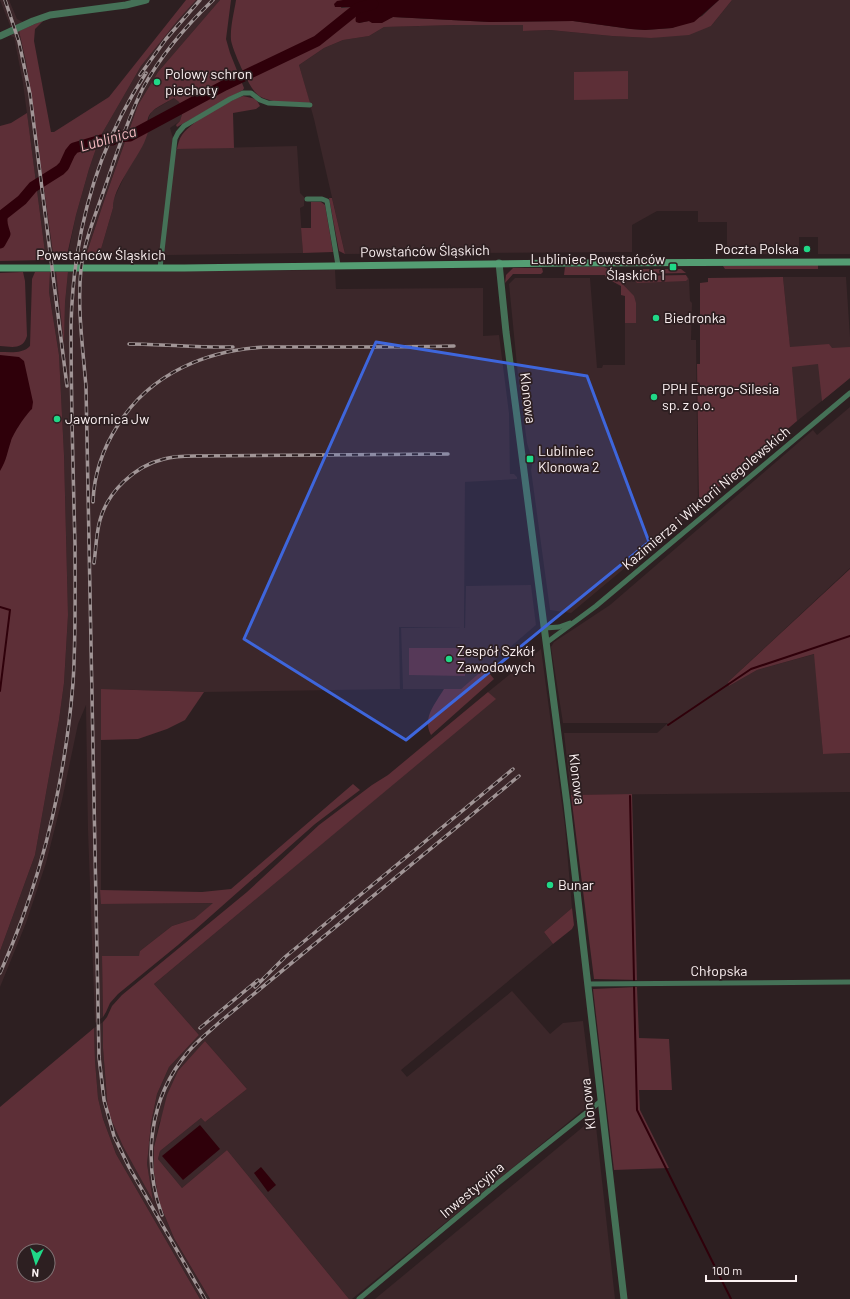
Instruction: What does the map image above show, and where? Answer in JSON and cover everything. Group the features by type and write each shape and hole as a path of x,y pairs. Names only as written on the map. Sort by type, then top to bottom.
{"main road":[{"name":"Powstańców Śląskich","path":"1,268 160,268 499,263 850,262"}],"street":[{"path":"0,36 42,17 136,3 146,0"},
{"path":"160,268 175,139 181,129 230,99 246,92 251,93 260,100 268,103 310,105"},
{"path":"307,199 322,199 327,201 338,265"},
{"name":"Klonowa","path":"499,263 506,332 567,804 624,1299"},
{"name":"Kazimierza i Wiktorii Niegolewskich","path":"546,643 596,606 850,393"},
{"path":"544,628 559,627 576,621"},
{"name":"Chłopska","path":"588,984 850,982"},
{"name":"Inwestycyjna","path":"358,1299 498,1183 601,1101"}],"highlighted area":[{"path":"376,342 587,376 649,542 406,740 244,639"}],"shaded area":[{"path":"0,0 9,0 17,19 23,22 11,28"},
{"path":"186,0 196,0 141,66 100,137 76,215 67,255 64,260 54,260 26,62 19,31 44,20 35,29 34,41 51,132 54,132 109,97"},
{"path":"196,0 220,0 158,72 138,105 86,255 88,259 64,260 69,249 76,215 100,137 141,66"},
{"path":"220,0 231,0 226,39 244,88 243,90 177,127 176,125 180,121 183,111 179,102 174,98 159,106 151,113 148,117 149,130 144,143 116,193 99,256 88,259 86,255 138,105 158,72"},
{"path":"236,0 343,0 341,8 358,8 359,23 369,21 375,23 393,17 490,22 573,21 645,30 672,28 702,16 719,0 732,0 711,26 689,35 651,38 550,30 523,31 523,25 384,27 369,36 343,40 324,48 299,65 310,103 271,101 259,96 253,89 241,68 231,40"},
{"path":"719,0 694,22 672,28 645,30 573,21 490,22 393,17 382,23 372,23 369,21 359,23 356,22 358,8 335,7 334,4 337,1"},
{"path":"732,0 850,0 850,254 818,254 818,237 799,237 799,254 727,254 727,222 698,222 698,211 657,211 632,225 632,252 345,254 314,119 299,65 324,48 343,40 369,36 384,27 523,25 524,31 550,30 651,38 711,26"},
{"path":"19,31 26,62 54,260 46,260 23,83 14,37 10,36"},
{"path":"628,71 628,99 574,100 574,72"},
{"path":"243,96 256,99 260,106 256,109 233,113 234,148 177,149 181,137 193,124 219,107"},
{"path":"174,98 179,102 183,111 180,121 170,128 173,138 172,149 297,146 300,193 304,197 304,206 300,208 303,253 99,256 113,208 112,203 148,125 149,117 152,111"},
{"path":"27,113 46,260 0,261 0,126 11,123"},
{"path":"329,198 332,198 345,254 339,251"},
{"path":"311,202 321,202 325,205 333,252 303,253 301,228 311,228"},
{"path":"818,265 818,269 725,269 723,266"},
{"path":"565,267 604,267 608,269 634,296 636,303 636,323 625,323 625,296 621,295 621,286 606,278 605,275 564,275"},
{"path":"513,268 542,268 543,272 541,274 513,274 505,283 506,275"},
{"path":"643,269 681,269 686,273 634,274"},
{"path":"335,270 336,289 483,288 483,336 499,335 509,413 510,474 514,474 517,479 465,482 464,628 466,586 531,585 536,625 461,689 403,689 401,628 462,628 399,627 400,689 204,692 101,689 101,904 214,903 194,919 172,926 140,951 140,956 102,956 103,1017 95,1023 88,830 86,705 78,724 62,800 46,863 26,923 0,987 0,951 35,855 59,720 64,683 68,615 64,455 59,355 49,292 50,272 56,272 64,340 68,272"},
{"path":"23,272 25,281 27,336 23,344 20,346 0,346 0,273"},
{"path":"35,272 50,272 49,292 59,355 64,455 68,615 64,683 59,720 35,855 0,951 0,352 20,351 27,349 30,346 32,279"},
{"path":"56,272 68,272 65,303 64,344"},
{"path":"686,275 688,279 686,281 637,283 634,279 635,276"},
{"path":"687,276 689,279 690,301 692,303 691,340 696,340 698,508 660,539 657,537 626,564 626,567 571,613 550,610 531,470 532,465 527,443 518,376 509,284 515,278 590,278 597,368 602,368 603,365 625,365 625,287 616,277"},
{"path":"783,277 846,277 850,337 850,378 797,421"},
{"path":"783,277 790,347 829,344 832,348 850,347 850,378 822,401 818,364 792,367 797,421 699,504 697,364 700,364 700,283 708,282 708,278"},
{"path":"0,355 19,357 24,361 33,402 32,409 23,419 12,438 6,459 0,471"},
{"path":"850,407 850,568 728,682 729,686 757,670 815,654 823,754 850,753 850,792 571,795 564,733 657,733 668,723 563,723 551,647 554,642 610,605 813,430 817,435"},
{"path":"850,569 850,753 823,754 814,654 757,670 729,686 728,682"},
{"path":"409,648 465,648 465,676 409,675"},
{"path":"541,649 565,827 572,908 544,932 553,944 401,1070 407,1077 512,991 550,1034 563,1023 583,1021 593,1102 352,1299 349,1299 227,1150 182,1188 158,1159 160,1151 201,1118 205,1122 247,1089 205,1041 159,1123 154,1147 154,1172 159,1202 174,1238 210,1299 200,1299 116,1154 103,1119 98,1098 94,1028 103,1022 103,1048 108,1112 152,1200 147,1164 151,1123 157,1094 169,1067 199,1035 154,984 495,699 488,692"},
{"path":"485,668 494,679 431,735 428,723 429,717 444,689 461,689"},
{"path":"101,689 204,692 185,720 167,729 138,739 101,740"},
{"path":"488,692 496,699 154,984 199,1035 169,1067 157,1094 151,1123 147,1164 153,1201 123,1146 108,1112 103,1048 103,1022 112,1006 122,995 247,892 319,825 372,785 388,775"},
{"path":"353,784 360,790 315,824 178,945 118,994 110,1003 103,1017 102,956 139,956 140,951 172,926 194,919 213,903 101,904 100,890 202,892 231,889"},
{"path":"632,794 637,980 594,979 571,795"},
{"path":"572,908 574,925 572,929 553,944 544,932"},
{"path":"637,987 639,1038 669,1039 672,1090 639,1090 640,1110 669,1168 614,1170 593,989"},
{"path":"94,1028 98,1098 103,1119 116,1154 200,1299 0,1299 0,1107"},
{"path":"205,1041 247,1089 205,1122 201,1118 160,1151 158,1159 182,1188 227,1150 349,1299 210,1299 174,1238 159,1202 154,1172 154,1147 167,1095 178,1071"},
{"path":"595,1117 615,1299 375,1299"},
{"path":"200,1125 220,1149 183,1180 162,1156"},
{"path":"261,1167 276,1185 268,1192 254,1173"}],"waterway":[{"name":"Lublinica","path":"0,243 5,234 2,222 3,215 22,200 33,187 60,170 64,166 74,148 101,140 112,140 118,137 130,136 225,85 317,41 358,8 373,4"},
{"path":"0,607 10,610 0,691"},
{"path":"668,725 751,669 850,636"},
{"path":"630,796 634,980"},
{"path":"634,987 637,1110 731,1299"}],"railway":[{"path":"5,0 19,42 30,94 67,386"},
{"path":"140,75 166,39 200,0"},
{"path":"205,1299 129,1167 114,1136 104,1100 99,1057 86,387 81,328 80,284 82,259 87,239 122,138 137,100 150,76 166,53 193,20 213,0"},
{"path":"0,973 28,903 49,831 64,757 69,720 75,648 75,544 71,326 73,292 82,226 90,194 113,132 146,73"},
{"path":"129,344 233,347"},
{"path":"93,502 97,471 108,443 118,425 131,407 147,391 164,378 183,367 224,353 268,347 454,346"},
{"path":"94,563 100,520 109,499 124,481 143,467 153,462 187,456 448,454"},
{"path":"255,987 285,957 513,769"},
{"path":"162,1215 152,1173 151,1151 153,1130 157,1109 165,1089 175,1070 188,1052 221,1021 519,776"},
{"path":"200,1028 258,980"}],"place":[{"name":"Polowy schron piechoty","path":"157,82"},
{"name":"Poczta Polska","path":"807,249"},
{"name":"Lubliniec Powstańców Śląskich 1","path":"673,267"},
{"name":"Biedronka","path":"656,318"},
{"name":"PPH Energo-Silesia sp. z o.o.","path":"654,397"},
{"name":"Jawornica Jw","path":"57,419"},
{"name":"Lubliniec Klonowa 2","path":"530,459"},
{"name":"Zespół Szkół Zawodowych","path":"449,659"},
{"name":"Bunar","path":"550,885"}]}
